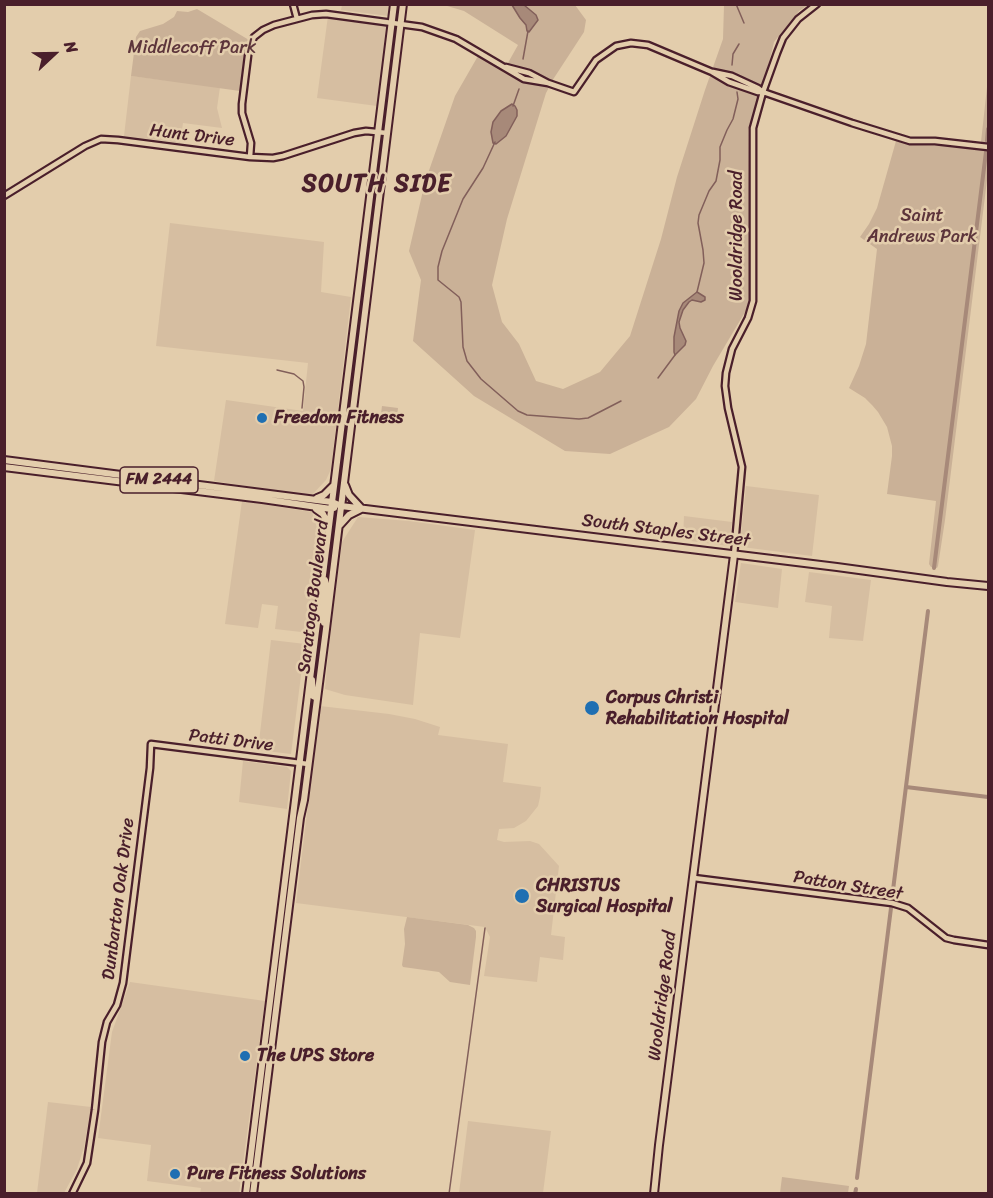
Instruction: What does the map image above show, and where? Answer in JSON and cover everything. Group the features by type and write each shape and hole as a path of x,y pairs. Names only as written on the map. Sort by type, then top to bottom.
{"main road":[{"name":"Saratoga Boulevard","path":"246,1194 271,1045 269,1014 394,4"},
{"name":"Saratoga Boulevard","path":"254,1157 253,1142 288,915 326,629 403,4"},
{"path":"370,200 372,215 370,230 375,235"},
{"path":"362,270 361,299 363,303 366,303"},
{"path":"357,305 361,309 362,335"},
{"path":"349,367 352,378 350,392 354,399"},
{"path":"345,398 350,402 347,423 349,437"},
{"name":"South Staples Street","path":"4,460 313,507 331,509 341,506"},
{"name":"South Staples Street","path":"4,467 99,478 127,476 313,499 341,506 988,586"},
{"path":"338,528 346,517 361,508 350,495 344,479"},
{"path":"313,499 324,495 334,484"},
{"path":"197,491 208,486"},
{"path":"313,507 323,514 328,535"},
{"name":"Wooldridge Road","path":"654,1194 734,555"},
{"path":"322,580 325,580 326,585 323,614 326,629"},
{"path":"311,673 313,696 316,698"},
{"path":"284,892 287,894 288,915"},
{"path":"253,1194 254,1157"}],"street":[{"path":"293,4 297,19"},
{"name":"Wooldridge Road","path":"734,555 742,468 725,386 732,349 748,318 753,301 753,128 763,92 783,38 798,19 816,4"},
{"path":"250,157 250,143 243,120 242,91 249,48 254,37 274,25 312,15 326,14 422,27 456,39 524,79 548,83 574,92 596,60 616,46 631,43 648,45 712,72 729,82 909,141 935,141 988,147"},
{"name":"Hunt Drive","path":"4,196 85,146 101,139 273,158 354,133 379,131 387,133"},
{"name":"Patti Drive","path":"151,744 308,765"},
{"name":"Dunbarton Oak Drive","path":"72,1194 87,1163 102,1042 107,1022 117,1005 123,983 151,744"},
{"name":"Patton Street","path":"694,878 892,903 908,908 946,938 988,945"}],"shaded area":[{"path":"342,5 390,5 388,16 341,10"},
{"path":"512,5 524,5 536,15 538,20 529,32 526,25"},
{"path":"328,16 387,26 377,106 317,98"},
{"path":"131,76 220,87 217,108 222,128 183,123 180,143 124,136"},
{"path":"512,104 517,110 517,116 506,136 496,144 493,143 491,132 493,122 501,111"},
{"path":"170,223 324,242 321,292 351,297 331,469 326,480 311,496 214,481 226,400 303,411 308,363 156,346"},
{"path":"697,292 705,297 705,300 701,302 692,300 683,310 679,322 686,341 675,355 674,337 679,311 683,303"},
{"path":"746,486 819,495 812,556 742,547 740,544"},
{"path":"242,501 312,512 322,548 310,633 275,629 278,606 262,604 258,628 225,624"},
{"path":"684,516 732,522 729,546 683,540"},
{"path":"358,517 475,530 460,638 420,633 413,705 345,695 325,689 342,542"},
{"path":"741,563 782,569 778,608 735,602"},
{"path":"809,572 871,580 863,641 829,638 832,606 805,602"},
{"path":"271,640 305,644 291,754 258,750"},
{"path":"320,706 415,719 440,727 438,735 508,744 503,782 541,787 540,797 538,806 526,821 514,828 499,829 497,840 530,841 539,844 559,866 551,935 565,937 563,960 540,957 537,982 484,976 490,937 485,927 296,903"},
{"path":"243,761 287,767 291,771 287,809 239,802"},
{"path":"130,982 265,1001 239,1193 200,1193 201,1188 147,1181 151,1145 98,1138 112,1032"},
{"path":"48,1102 91,1107 84,1147 77,1169 64,1193 37,1193"},
{"path":"468,1121 551,1131 543,1193 459,1193"}],"green space":[{"path":"444,5 575,5 586,20 584,32 546,93 507,219 492,285 502,322 519,344 536,381 563,389 600,372 630,336 661,239 677,177 723,39 724,5 808,5 799,11 774,42 748,130 751,302 696,399 669,427 610,454 565,451 474,396 413,341 421,280 409,251 425,182 455,96 478,56 504,70 518,45 464,11"},
{"name":"Middlecoff Park","path":"197,9 249,40 244,53 240,91 131,76 136,37 140,31 163,24 174,17 177,11 188,12"},
{"path":"988,78 988,143 981,142"},
{"name":"Saint Andrews Park","path":"896,141 911,145 950,146 988,151 988,172 945,520 937,568 929,564 936,501 887,494 892,446 887,427 872,405 849,388 866,344 877,249 860,237 877,208"},
{"path":"382,406 398,408 396,425 380,422"},
{"path":"407,917 468,925 474,928 476,937 470,985 450,982 439,972 403,967 404,929"},
{"path":"782,1177 849,1186 848,1193 780,1193"}],"waterway":[{"path":"736,4 744,23"},
{"path":"523,59 528,31"},
{"path":"732,65 733,54 739,44"},
{"path":"513,106 519,89"},
{"path":"697,292 704,263 698,223 699,215 716,181 720,147 733,119 738,99 737,92"},
{"path":"987,141 988,129"},
{"path":"495,142 483,168 463,199 438,267 438,280 459,297 461,302 463,347 467,361 481,379 518,411 527,415 588,418 621,401"},
{"path":"934,568 986,152"},
{"path":"658,378 675,355"},
{"path":"277,370 294,374 303,381 302,408"},
{"path":"892,898 928,611"},
{"path":"906,787 988,797"},
{"path":"857,1178 891,908"},
{"path":"449,1194 485,928"},
{"path":"855,1194 856,1189"}],"place":[{"name":"Freedom Fitness","path":"262,418"},
{"name":"Corpus Christi Rehabilitation Hospital","path":"592,708"},
{"name":"CHRISTUS Surgical Hospital","path":"522,896"},
{"name":"The UPS Store","path":"245,1056"},
{"name":"Pure Fitness Solutions","path":"175,1174"}],"district":[{"name":"SOUTH SIDE","path":"377,185"}]}
